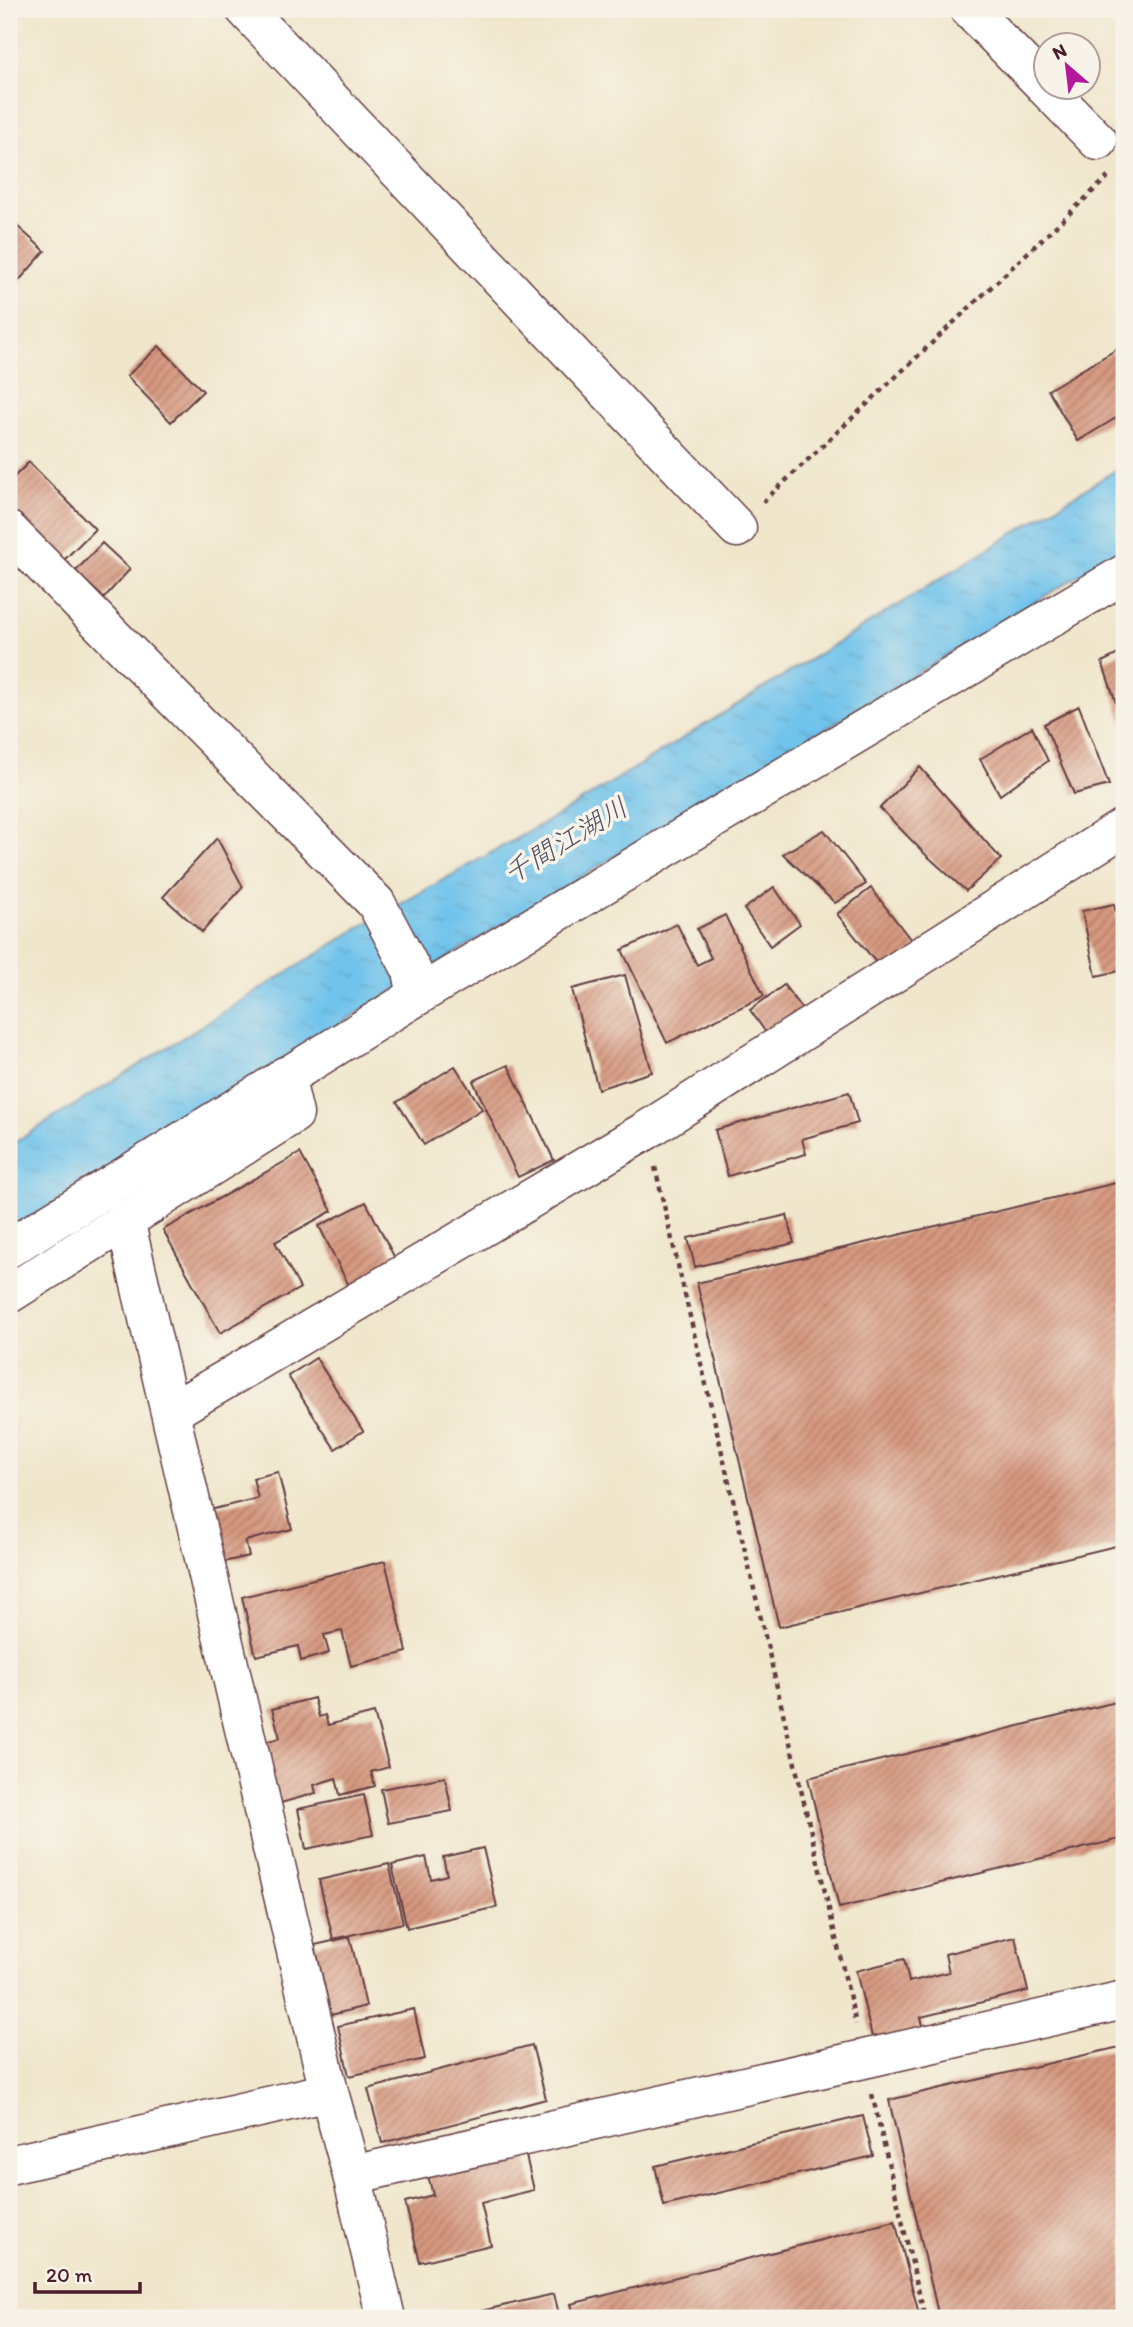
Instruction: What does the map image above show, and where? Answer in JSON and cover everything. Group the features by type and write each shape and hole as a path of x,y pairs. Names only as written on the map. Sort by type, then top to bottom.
{"street":[{"path":"245,9 737,528"},
{"path":"969,9 1032,73"},
{"path":"1060,102 1098,141"},
{"path":"9,531 376,903 415,984"},
{"path":"9,1248 285,1076 415,984 1124,575"},
{"path":"171,1412 647,1130 1124,828"},
{"path":"9,1294 293,1114 285,1076"},
{"path":"125,1220 328,2092 352,2175 386,2318"},
{"path":"352,2175 1124,2000"},
{"path":"9,2165 328,2092"}],"path":[{"path":"737,528 1115,170 1098,141"},
{"path":"647,1130 925,2318"}],"water":[{"name":"千間江湖川","path":"1124,465 1124,548 398,988 9,1231 9,1146 365,924 567,810"}],"building":[{"path":"17,226 45,251 9,292 9,236"},
{"path":"1124,345 1124,413 1078,441 1048,390"},
{"path":"159,346 203,391 171,422 127,376"},
{"path":"29,462 95,529 63,561 9,507 9,482"},
{"path":"102,543 130,569 104,598 75,572"},
{"path":"1124,651 1124,726 1102,662"},
{"path":"1079,706 1109,785 1074,794 1044,724"},
{"path":"1032,727 1048,761 1000,795 980,759"},
{"path":"920,767 1001,859 966,891 880,808"},
{"path":"824,830 866,884 835,903 783,854"},
{"path":"217,838 243,887 202,932 163,897"},
{"path":"774,887 800,924 770,946 744,909"},
{"path":"871,888 917,948 882,970 837,914"},
{"path":"1114,904 1124,949 1124,970 1096,976 1082,911"},
{"path":"725,915 764,996 667,1043 622,950 677,924 697,965 711,958 697,929"},
{"path":"625,975 652,1072 598,1089 572,989"},
{"path":"784,985 807,1016 772,1041 750,1010"},
{"path":"508,1065 554,1160 518,1177 473,1081"},
{"path":"455,1066 482,1109 424,1145 397,1102"},
{"path":"849,1092 858,1123 802,1139 806,1154 728,1176 715,1130"},
{"path":"300,1153 332,1211 275,1242 300,1288 220,1333 163,1230"},
{"path":"1124,1181 1124,1544 779,1627 697,1283"},
{"path":"366,1202 400,1268 352,1292 319,1226"},
{"path":"787,1215 794,1243 695,1267 688,1238"},
{"path":"316,1358 363,1431 335,1449 288,1376"},
{"path":"278,1472 292,1529 245,1541 249,1556 219,1563 206,1511 258,1498 253,1478"},
{"path":"385,1561 407,1652 351,1666 342,1631 324,1635 329,1653 301,1661 298,1646 256,1656 242,1597"},
{"path":"314,1698 319,1717 325,1715 328,1725 374,1713 389,1767 371,1772 375,1786 340,1795 336,1778 314,1785 316,1793 277,1804 261,1743 280,1738 272,1709"},
{"path":"1124,1700 1124,1838 839,1908 808,1778"},
{"path":"445,1777 452,1811 388,1823 381,1789"},
{"path":"364,1795 373,1835 306,1849 298,1809"},
{"path":"483,1848 497,1907 407,1928 392,1865 426,1857 431,1879 447,1875 443,1857"},
{"path":"389,1864 403,1923 333,1939 319,1880"},
{"path":"350,1937 366,2006 331,2015 315,1945"},
{"path":"1015,1937 1028,1991 921,2017 924,2030 873,2041 856,1971 904,1959 909,1982 949,1972 945,1954"},
{"path":"414,2009 425,2059 349,2076 338,2026"},
{"path":"532,2045 546,2099 382,2143 368,2089"},
{"path":"1124,2046 1124,2318 939,2318 889,2100"},
{"path":"863,2116 873,2156 664,2206 655,2166"},
{"path":"523,2143 534,2190 481,2203 491,2245 420,2262 405,2202 433,2195 426,2167"},
{"path":"895,2221 920,2318 575,2318 571,2304"},
{"path":"554,2294 560,2318 455,2318 455,2317"}]}
